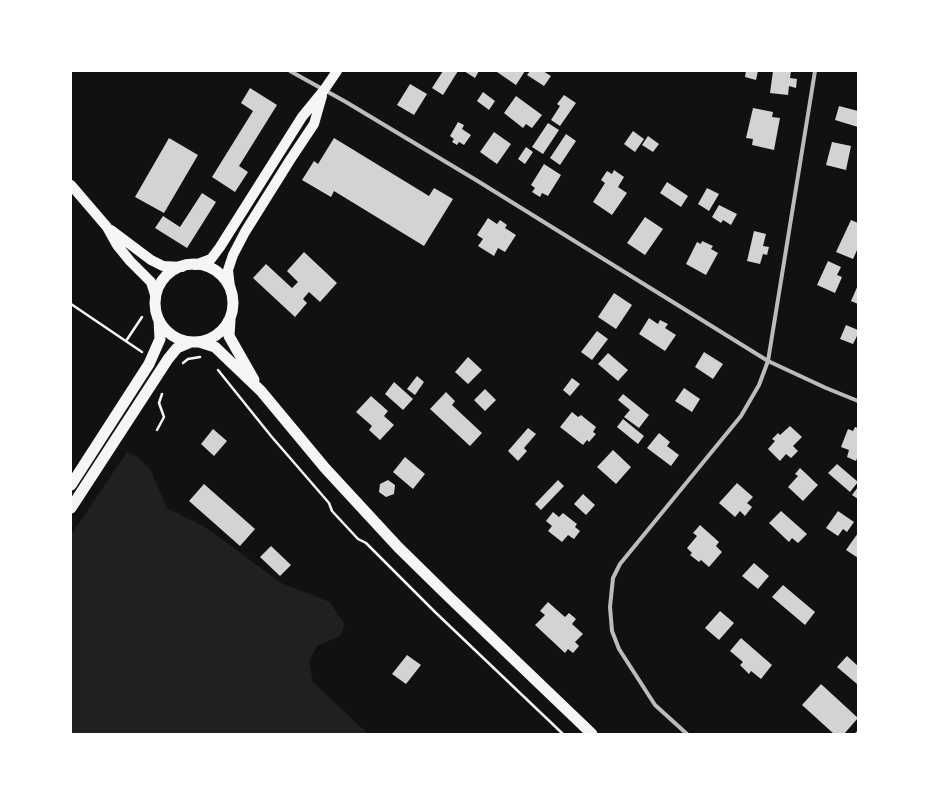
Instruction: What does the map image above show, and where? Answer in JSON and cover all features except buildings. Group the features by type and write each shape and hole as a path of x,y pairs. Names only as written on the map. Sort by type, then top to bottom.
{"highway":[{"path":"71,485 149,364 160,339 159,320 156,309 156,298 159,288 164,279 172,271 182,266 195,264 205,266 216,271 224,278 230,287 233,298 233,309 230,319 229,336 261,391"},
{"path":"71,508 168,359 177,348 195,342 208,340 217,335 230,319"},
{"path":"159,320 164,328 181,340 215,347 261,391 324,468 398,547 449,598 592,734"}],"main road":[{"path":"195,264 211,259 220,247 298,123 337,71"},
{"path":"230,287 228,270 233,255 290,160 314,124 324,90"},
{"path":"71,186 106,227 117,245 152,282 156,298"},
{"path":"106,227 151,260 163,266 182,266"}],"street":[{"path":"290,71 476,180 768,361 858,401"},
{"path":"687,734 655,705 619,649 612,631 610,607 613,578 620,564 741,416 759,385 768,361 815,71"}],"path":[{"path":"71,304 144,354"},
{"path":"126,341 142,317"},
{"path":"179,366 188,359 199,357 203,358"},
{"path":"215,366 271,436 329,503 332,511 358,539 366,543 435,612 563,734"},
{"path":"158,430 164,417 159,402 165,389"}],"shaded area":[{"path":"127,452 138,457 150,469 167,508 203,526 281,583 330,602 345,625 340,636 317,646 309,661 313,682 368,734 71,734 71,535"}]}
